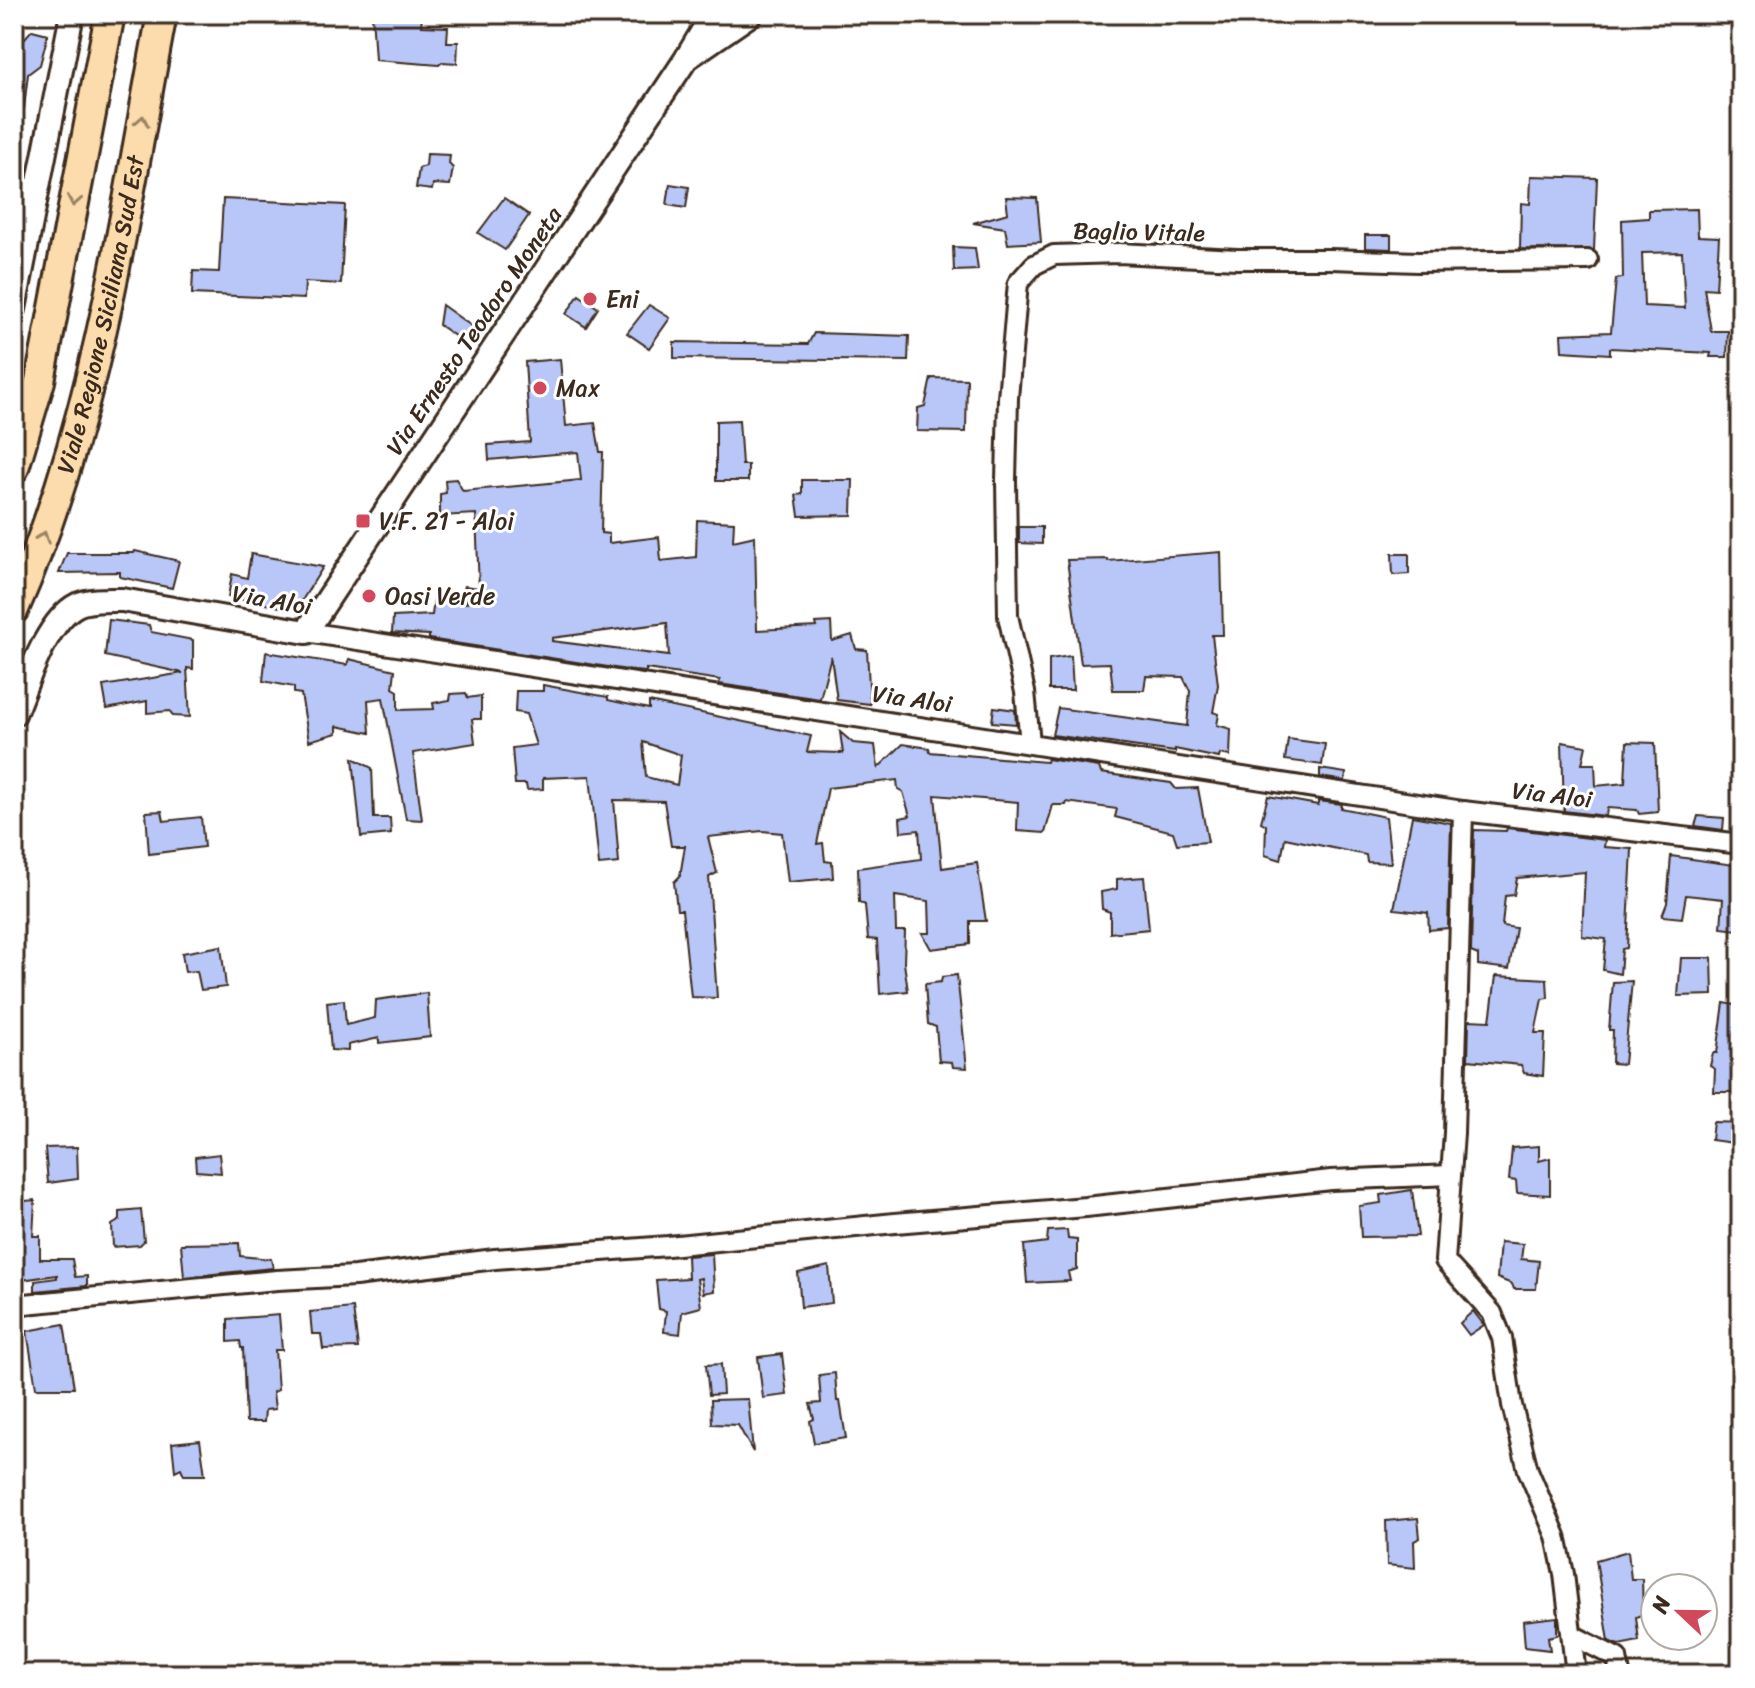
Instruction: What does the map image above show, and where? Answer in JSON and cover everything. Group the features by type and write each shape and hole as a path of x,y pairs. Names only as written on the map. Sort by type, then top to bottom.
{"main road":[{"name":"Viale Regione Siciliana Sud Est","path":"14,468 40,381 110,14"},
{"name":"Viale Regione Siciliana Sud Est","path":"14,609 29,576 68,465 89,383 105,316 162,14"}],"street":[{"name":"Via Ernesto Teodoro Moneta","path":"306,632 713,14"},
{"name":"Via Ernesto Teodoro Moneta","path":"686,59 751,14"},
{"path":"14,309 38,190 67,16"},
{"path":"14,186 38,190"},
{"name":"Baglio Vitale","path":"1030,743 1025,692 1008,616 1006,480 1008,398 1018,283 1034,265 1054,255 1119,253 1237,259 1418,262 1588,260"},
{"name":"Via Aloi","path":"14,714 48,637 61,620 77,605 122,600 595,678 1463,811 1741,844"},
{"path":"1463,811 1459,991 1445,1261 1492,1313 1502,1338 1512,1405 1528,1470 1556,1536 1564,1574 1576,1674"},
{"path":"14,1305 1086,1207 1331,1180 1451,1175"},
{"path":"1572,1635 1617,1658 1620,1674"}],"building":[{"path":"372,14 422,17 421,26 448,27 447,42 458,42 457,63 442,62 439,65 375,60"},
{"path":"32,30 48,34 40,65 28,74 24,108 14,107 14,34 24,39"},
{"path":"427,154 450,155 449,164 453,168 450,185 433,184 432,190 416,188 419,168 426,166"},
{"path":"1531,176 1597,178 1594,250 1520,249 1521,203 1530,204"},
{"path":"670,184 689,187 686,208 667,205"},
{"path":"1006,197 1037,198 1041,242 1008,244 1005,228 973,223 1008,213"},
{"path":"504,198 529,215 505,250 478,233"},
{"path":"223,199 345,205 341,284 305,282 304,299 192,294 193,271 219,272"},
{"path":"1697,209 1698,236 1719,237 1716,289 1704,288 1711,331 1728,331 1727,357 1710,357 1711,353 1610,348 1610,354 1562,351 1561,334 1611,332 1616,279 1623,278 1622,220 1649,218 1649,210","holes":["1682,252 1685,308 1644,306 1642,253"]},
{"path":"1365,235 1391,235 1391,249 1365,248"},
{"path":"953,247 975,248 978,270 954,271"},
{"path":"579,295 598,308 586,327 566,314"},
{"path":"442,305 481,333 471,347 439,325"},
{"path":"649,305 670,318 649,348 627,333"},
{"path":"814,333 909,336 908,361 674,358 674,342 808,344"},
{"path":"560,359 566,426 595,423 600,452 603,452 601,533 609,534 609,543 659,537 661,561 696,557 697,520 734,522 733,541 755,536 757,630 817,627 816,623 831,622 832,641 852,635 856,649 867,650 870,704 837,700 831,656 820,699 719,684 720,680 646,669 646,672 634,671 429,639 429,635 392,633 393,617 432,615 434,600 467,603 464,586 479,588 476,514 440,516 440,494 446,493 445,480 456,479 463,491 581,480 578,452 489,460 488,445 530,442 525,362","holes":["667,623 669,656 552,641 552,638"]},
{"path":"931,378 967,379 966,432 917,431 918,408 925,406"},
{"path":"739,420 742,465 748,465 748,481 716,481 716,421"},
{"path":"802,480 853,480 852,515 799,516 796,495 802,494"},
{"path":"1019,527 1042,527 1042,544 1019,543"},
{"path":"135,551 179,561 172,588 120,577 120,572 59,573 67,553"},
{"path":"1221,552 1223,635 1212,635 1218,685 1213,712 1219,714 1217,725 1231,729 1230,756 1220,754 1219,758 1175,749 1175,752 1052,735 1058,708 1187,726 1190,691 1183,677 1146,676 1144,690 1113,690 1110,663 1081,664 1067,560 1108,561"},
{"path":"251,554 323,567 296,610 228,597 232,574 247,578"},
{"path":"1392,554 1409,554 1409,574 1393,575"},
{"path":"109,620 149,625 151,632 193,640 193,669 187,668 190,717 173,716 170,711 147,713 147,701 107,709 103,686 183,673 105,656"},
{"path":"266,652 347,665 349,659 395,670 393,688 398,691 398,710 434,709 433,703 450,700 451,694 466,693 468,698 481,696 481,719 472,719 475,743 413,753 422,820 406,819 383,698 368,700 370,733 337,726 337,733 309,741 301,694 294,693 294,687 263,681"},
{"path":"1071,656 1073,690 1049,690 1049,659"},
{"path":"543,685 608,697 608,700 649,709 649,702 811,736 807,752 843,753 840,732 853,743 875,745 878,768 903,744 929,748 930,752 1046,762 1047,759 1099,767 1101,773 1171,783 1176,789 1198,788 1208,842 1177,844 1173,832 1115,817 1117,809 1067,802 1066,805 1053,805 1045,833 1017,831 1018,802 935,795 942,868 977,863 986,921 970,921 970,944 931,949 922,933 930,933 929,901 895,896 896,931 905,931 904,963 908,991 880,994 877,940 868,939 865,905 859,902 858,868 921,859 919,830 901,832 900,818 910,816 897,780 828,788 817,844 823,843 825,861 832,862 833,878 788,882 782,833 762,831 708,837 717,873 709,877 717,998 691,997 682,910 677,910 674,882 680,876 685,846 671,846 664,801 614,800 619,863 599,865 590,776 543,778 543,789 527,790 526,784 515,784 512,748 536,745 526,714 515,712 516,691 543,691","holes":["643,742 681,755 677,785 646,777"]},
{"path":"994,707 1015,710 1016,724 992,722"},
{"path":"1288,739 1325,744 1322,765 1285,760"},
{"path":"1562,742 1586,746 1582,764 1595,764 1596,786 1625,783 1627,742 1655,743 1658,812 1639,814 1637,810 1607,808 1606,816 1564,811"},
{"path":"353,758 372,768 374,818 390,818 391,834 361,837"},
{"path":"1320,769 1346,773 1345,781 1320,777"},
{"path":"1268,796 1318,805 1318,801 1342,804 1341,808 1386,817 1391,863 1367,862 1366,855 1285,838 1281,860 1265,855 1266,825 1261,822"},
{"path":"162,811 164,821 201,817 204,847 149,854 146,812"},
{"path":"1412,816 1451,823 1448,928 1429,930 1428,913 1394,909"},
{"path":"1698,816 1724,818 1723,830 1695,826"},
{"path":"1507,828 1605,840 1604,847 1632,849 1627,948 1622,949 1620,974 1603,970 1606,939 1582,936 1585,872 1517,878 1514,895 1505,896 1502,926 1516,928 1509,969 1478,965 1478,955 1471,952 1474,830 1506,831"},
{"path":"1671,856 1741,866 1741,910 1737,930 1721,928 1723,899 1686,895 1682,918 1662,916 1667,903"},
{"path":"1144,877 1149,929 1110,933 1110,912 1102,909 1101,892 1117,889 1117,879"},
{"path":"221,946 226,987 201,990 197,971 185,972 182,953"},
{"path":"1681,958 1712,958 1713,995 1678,996"},
{"path":"957,975 967,1068 953,1067 952,1062 939,1061 936,1027 928,1024 925,984 941,982 942,977"},
{"path":"1496,976 1547,979 1548,998 1542,999 1535,1033 1545,1033 1543,1076 1524,1073 1521,1065 1468,1060 1469,1020 1490,1021"},
{"path":"1632,981 1624,1064 1612,1063 1613,1030 1609,1030 1613,982"},
{"path":"427,993 430,1037 379,1043 379,1038 348,1045 348,1051 331,1050 327,1002 344,1000 346,1025 375,1018 376,1000"},
{"path":"1724,1003 1741,1006 1741,1092 1714,1092 1715,1069 1710,1066 1713,1053 1717,1053"},
{"path":"1713,1122 1741,1123 1741,1144 1711,1140"},
{"path":"1539,1146 1539,1161 1550,1158 1550,1195 1517,1193 1516,1181 1509,1180 1512,1148"},
{"path":"77,1147 78,1179 48,1183 45,1148"},
{"path":"219,1154 221,1173 196,1171 195,1157"},
{"path":"1412,1190 1418,1236 1361,1237 1359,1206 1381,1203 1380,1195"},
{"path":"35,1200 33,1236 40,1236 40,1259 72,1259 75,1277 87,1276 87,1286 35,1291 35,1281 57,1278 57,1275 14,1281 14,1202"},
{"path":"141,1210 144,1241 140,1245 113,1247 112,1225 120,1220 120,1212"},
{"path":"1067,1230 1068,1239 1077,1240 1077,1269 1068,1272 1070,1281 1027,1283 1024,1245 1047,1242 1048,1231"},
{"path":"1500,1242 1523,1244 1521,1259 1539,1261 1536,1289 1514,1289 1512,1284 1497,1278"},
{"path":"239,1243 240,1256 271,1259 273,1268 184,1277 181,1244"},
{"path":"712,1254 714,1291 703,1293 701,1278 697,1279 701,1307 682,1312 680,1334 664,1332 666,1311 659,1309 656,1280 688,1278 687,1256"},
{"path":"829,1266 832,1303 801,1307 798,1273"},
{"path":"353,1308 358,1348 323,1349 321,1334 312,1334 310,1312"},
{"path":"1473,1311 1484,1325 1469,1335 1460,1323"},
{"path":"279,1315 282,1350 275,1350 278,1390 273,1392 275,1409 265,1410 264,1422 246,1422 243,1348 240,1341 228,1342 228,1319"},
{"path":"64,1324 74,1388 36,1388 27,1331"},
{"path":"782,1354 787,1395 763,1398 758,1357"},
{"path":"721,1364 723,1394 709,1395 706,1365"},
{"path":"835,1373 837,1401 840,1401 846,1438 814,1443 810,1421 814,1419 810,1404 821,1403 819,1375"},
{"path":"748,1399 753,1452 738,1425 712,1424 711,1400"},
{"path":"200,1440 205,1475 184,1475 181,1468 175,1471 172,1443"},
{"path":"1418,1518 1420,1538 1414,1541 1415,1568 1387,1565 1386,1521"},
{"path":"1628,1551 1631,1579 1639,1579 1639,1616 1636,1617 1639,1641 1619,1645 1609,1641 1596,1560"},
{"path":"1557,1617 1557,1635 1548,1637 1550,1650 1525,1647 1523,1621"}],"place":[{"name":"Eni","path":"590,299"},
{"name":"Max","path":"540,388"},
{"name":"V.F. 21 - Aloi","path":"363,521"},
{"name":"Oasi Verde","path":"369,596"}]}
